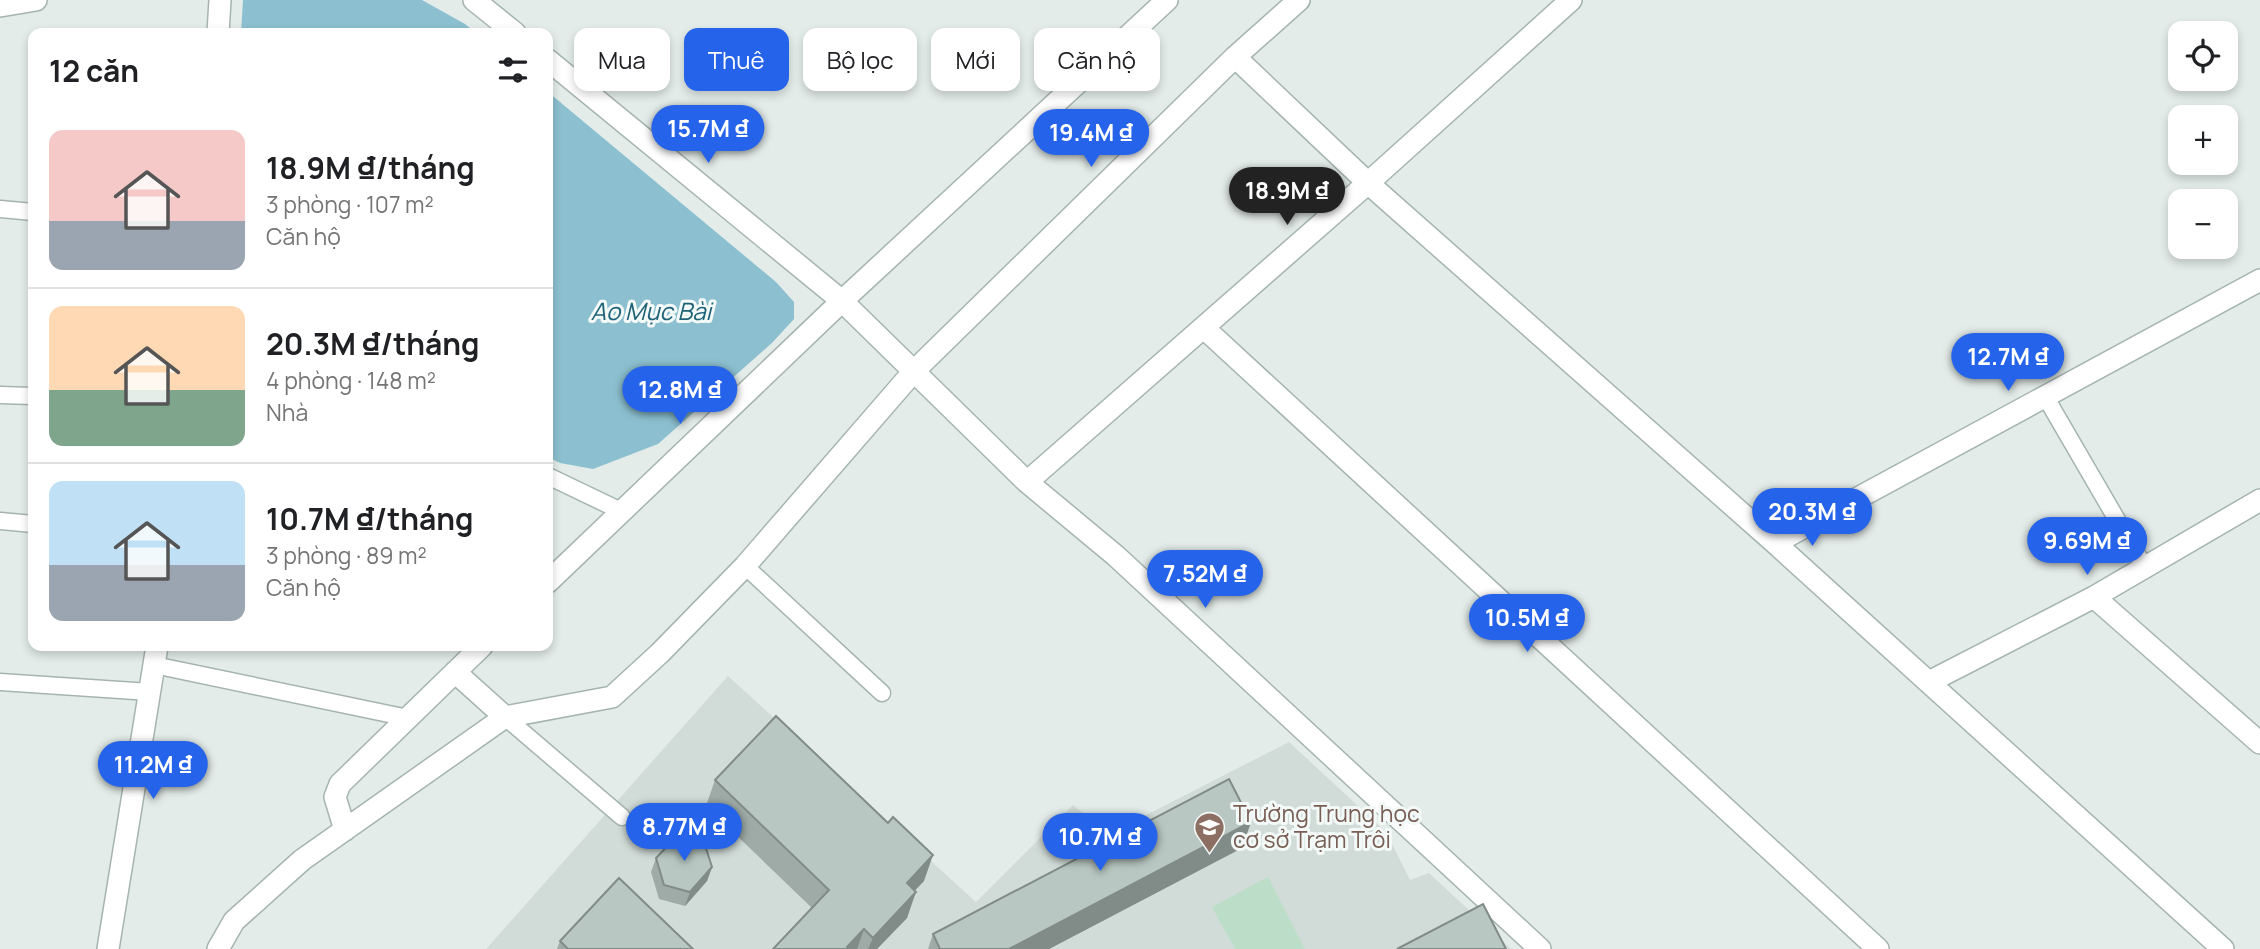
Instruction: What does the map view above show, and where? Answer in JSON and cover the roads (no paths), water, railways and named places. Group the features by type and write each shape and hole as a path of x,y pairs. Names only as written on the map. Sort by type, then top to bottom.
{"street":[{"path":"0,6 36,0"},
{"path":"218,28 220,0"},
{"path":"474,0 509,28"},
{"path":"553,577 842,301 1167,0"},
{"path":"218,949 234,921 302,860 505,717 612,697 660,653 745,566 914,372 1235,57 1299,0"},
{"path":"1027,482 1368,183 1571,0"},
{"path":"1235,57 1368,183 1775,543 2223,949"},
{"path":"553,64 842,301 1027,482 1116,556 1540,949"},
{"path":"1775,543 2260,280"},
{"path":"1204,328 1878,949"},
{"path":"1929,682 2094,597 2260,500"},
{"path":"2094,597 2251,721 2260,743"},
{"path":"345,830 335,797 340,784 477,651"},
{"path":"108,949 156,655"},
{"path":"455,672 505,717"}],"lane":[{"path":"0,209 28,212"},
{"path":"0,395 28,397"},
{"path":"2045,396 2145,568"},
{"path":"553,478 621,511"},
{"path":"0,521 28,524"},
{"path":"745,566 882,693"},
{"path":"156,655 408,718"},
{"path":"0,682 150,692"},
{"path":"505,717 622,817"}],"water":[{"path":"243,0 422,0 470,28 241,28"},
{"name":"Ao Mục Bài","path":"553,96 776,282 794,302 794,319 772,343 658,444 593,469 553,460"}],"place":[{"name":"Trường Trung học cơ sở Trạm Trôi","path":"1210,854"}]}
